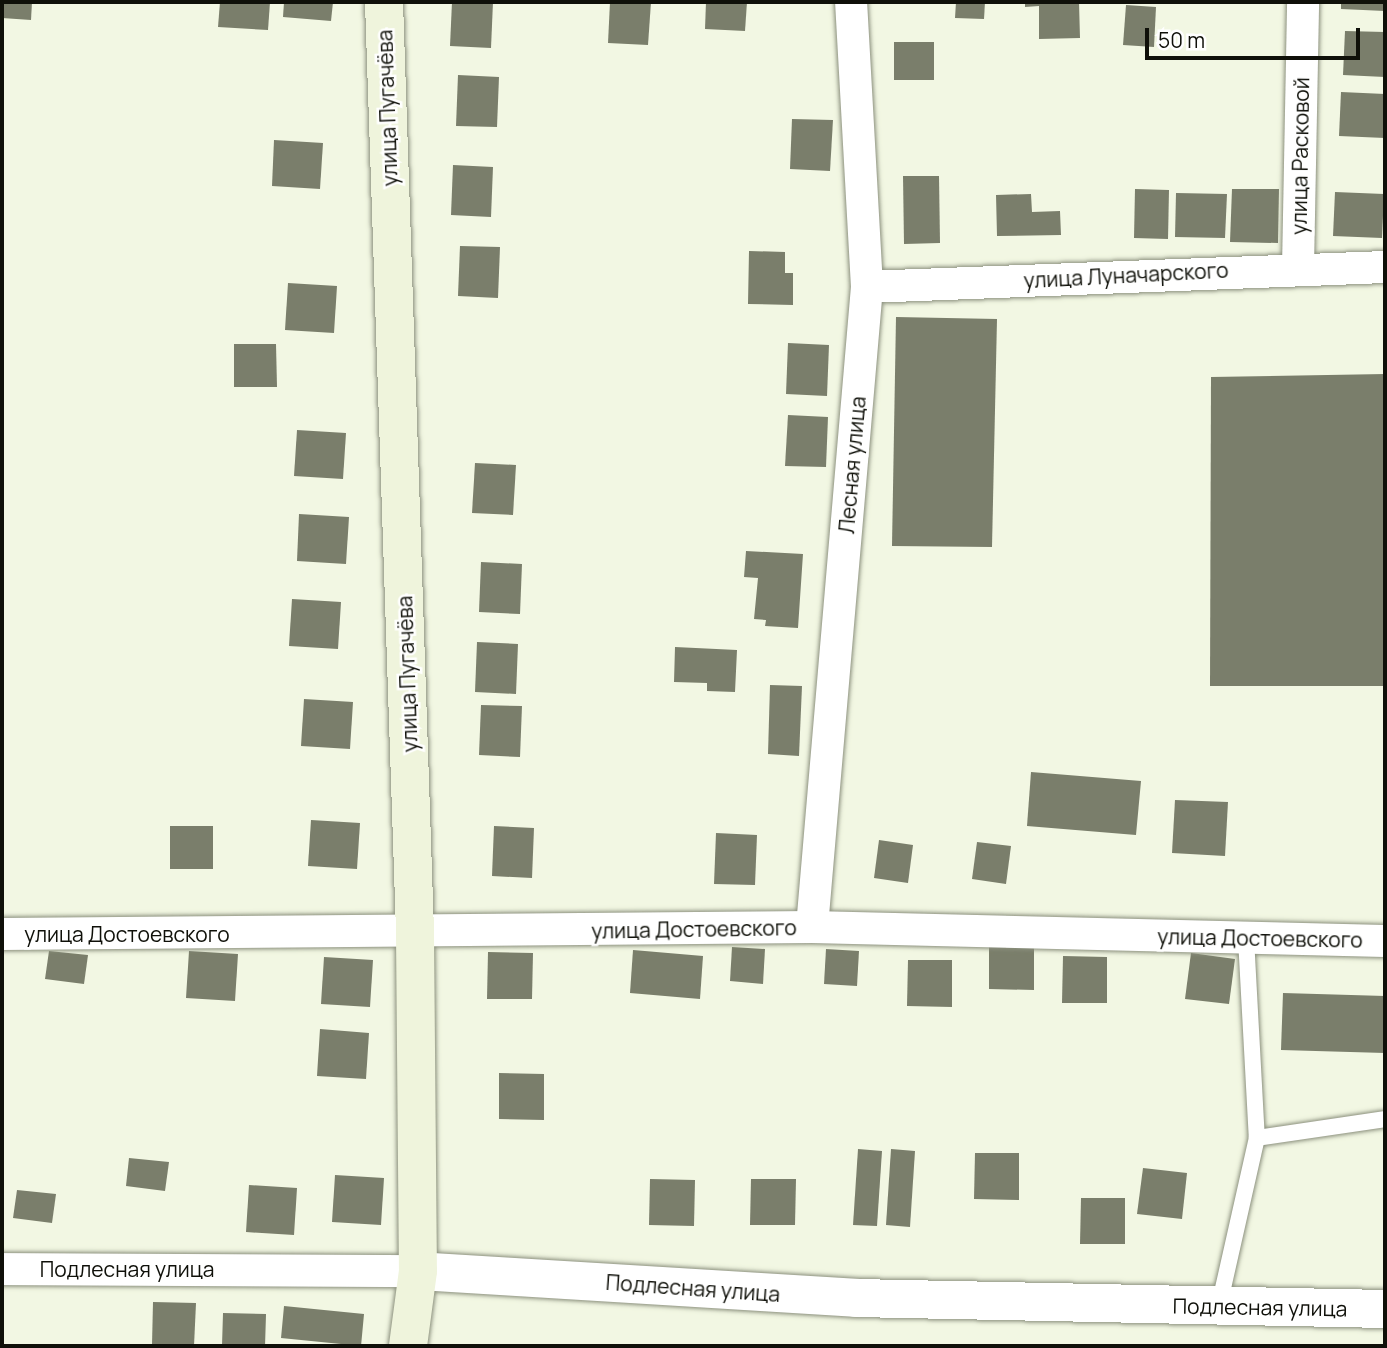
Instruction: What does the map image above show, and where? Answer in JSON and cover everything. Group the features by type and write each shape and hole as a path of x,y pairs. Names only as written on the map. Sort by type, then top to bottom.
{"main road":[{"name":"улица Пугачёва","path":"384,2 415,934 418,1271 408,1346"}],"street":[{"name":"Лесная улица","path":"812,927 867,287 851,2"},
{"name":"улица Расковой","path":"1298,268 1303,2"},
{"name":"улица Луначарского","path":"867,287 1298,268 1385,267"},
{"name":"улица Достоевского","path":"2,934 415,934 812,927 1385,941"},
{"name":"Подлесная улица","path":"2,1269 418,1271 856,1298 1385,1309"}],"lane":[{"path":"1219,1307 1257,1138 1246,938"},
{"path":"1257,1138 1385,1119"}],"building":[{"path":"2,2 32,2 31,20 2,18"},
{"path":"220,2 270,2 268,30 218,27"},
{"path":"284,2 333,2 331,21 283,17"},
{"path":"452,2 493,2 491,48 450,46"},
{"path":"610,2 651,2 648,45 608,43"},
{"path":"706,2 747,2 745,31 705,29"},
{"path":"956,2 985,2 984,19 955,18"},
{"path":"1025,2 1079,2 1080,38 1039,39 1039,6 1025,7"},
{"path":"1341,2 1385,2 1385,11 1341,9"},
{"path":"1126,5 1156,7 1154,47 1123,45"},
{"path":"1345,31 1385,32 1385,77 1343,75"},
{"path":"894,42 934,42 934,80 894,80"},
{"path":"458,75 499,77 497,127 456,126"},
{"path":"1341,92 1385,94 1385,138 1339,136"},
{"path":"792,119 833,120 830,171 790,169"},
{"path":"274,140 323,143 320,189 272,186"},
{"path":"453,165 493,167 491,217 451,215"},
{"path":"903,176 939,176 940,243 904,244"},
{"path":"1135,189 1169,190 1168,239 1134,238"},
{"path":"1232,189 1279,189 1278,243 1230,242"},
{"path":"1335,192 1384,194 1382,238 1333,236"},
{"path":"1176,193 1227,194 1225,238 1175,237"},
{"path":"1031,194 1032,212 1060,211 1061,235 997,236 996,195"},
{"path":"460,246 500,247 498,298 458,296"},
{"path":"749,251 785,252 785,273 793,273 793,305 748,304"},
{"path":"288,283 337,286 334,333 285,330"},
{"path":"896,317 997,319 992,547 892,546"},
{"path":"788,343 829,345 827,396 786,394"},
{"path":"234,344 276,344 277,387 234,387"},
{"path":"1385,374 1385,686 1210,686 1211,377"},
{"path":"788,415 828,417 826,467 785,466"},
{"path":"297,430 346,433 343,479 294,476"},
{"path":"475,463 516,465 513,515 472,513"},
{"path":"299,514 349,517 346,564 297,561"},
{"path":"746,551 803,554 798,628 765,626 766,620 754,619 758,578 744,577"},
{"path":"481,562 522,564 520,614 479,612"},
{"path":"292,599 341,602 338,649 289,646"},
{"path":"477,642 518,644 516,694 475,692"},
{"path":"675,647 737,650 735,692 707,691 707,683 674,682"},
{"path":"770,685 802,686 799,756 768,754"},
{"path":"304,699 353,702 350,749 301,746"},
{"path":"481,705 522,706 520,757 479,755"},
{"path":"1031,772 1141,781 1136,835 1027,826"},
{"path":"1175,800 1228,802 1225,856 1172,853"},
{"path":"311,820 360,823 357,869 308,866"},
{"path":"170,826 213,826 213,869 170,869"},
{"path":"494,826 534,828 532,878 492,876"},
{"path":"716,833 757,835 755,885 714,884"},
{"path":"879,840 913,845 908,883 874,878"},
{"path":"977,842 1011,846 1006,884 972,879"},
{"path":"989,943 1034,944 1034,990 989,989"},
{"path":"732,947 765,949 763,984 730,981"},
{"path":"826,949 859,951 857,986 824,984"},
{"path":"633,950 703,956 700,999 630,993"},
{"path":"49,951 88,955 84,984 45,979"},
{"path":"189,951 238,954 235,1001 186,998"},
{"path":"488,952 533,953 532,999 487,999"},
{"path":"1191,953 1235,959 1229,1004 1185,999"},
{"path":"1063,956 1107,957 1107,1003 1062,1003"},
{"path":"324,957 373,960 370,1007 321,1004"},
{"path":"908,960 952,960 952,1007 907,1006"},
{"path":"1283,993 1385,996 1385,1053 1281,1050"},
{"path":"320,1029 369,1033 366,1079 317,1076"},
{"path":"499,1073 544,1074 544,1120 499,1119"},
{"path":"858,1149 882,1151 877,1226 853,1225"},
{"path":"891,1149 915,1151 910,1227 886,1225"},
{"path":"975,1153 1019,1153 1019,1200 974,1199"},
{"path":"129,1158 169,1162 165,1191 126,1186"},
{"path":"1143,1168 1187,1173 1182,1219 1137,1214"},
{"path":"335,1175 384,1178 381,1225 332,1222"},
{"path":"650,1179 695,1180 694,1226 649,1225"},
{"path":"751,1179 796,1179 795,1225 750,1225"},
{"path":"249,1185 297,1188 294,1235 246,1232"},
{"path":"17,1190 56,1194 52,1223 13,1218"},
{"path":"1081,1198 1125,1198 1125,1244 1080,1244"},
{"path":"153,1302 196,1303 194,1346 152,1345"},
{"path":"284,1306 364,1314 361,1346 281,1338"},
{"path":"223,1313 266,1314 265,1346 222,1346"}]}
